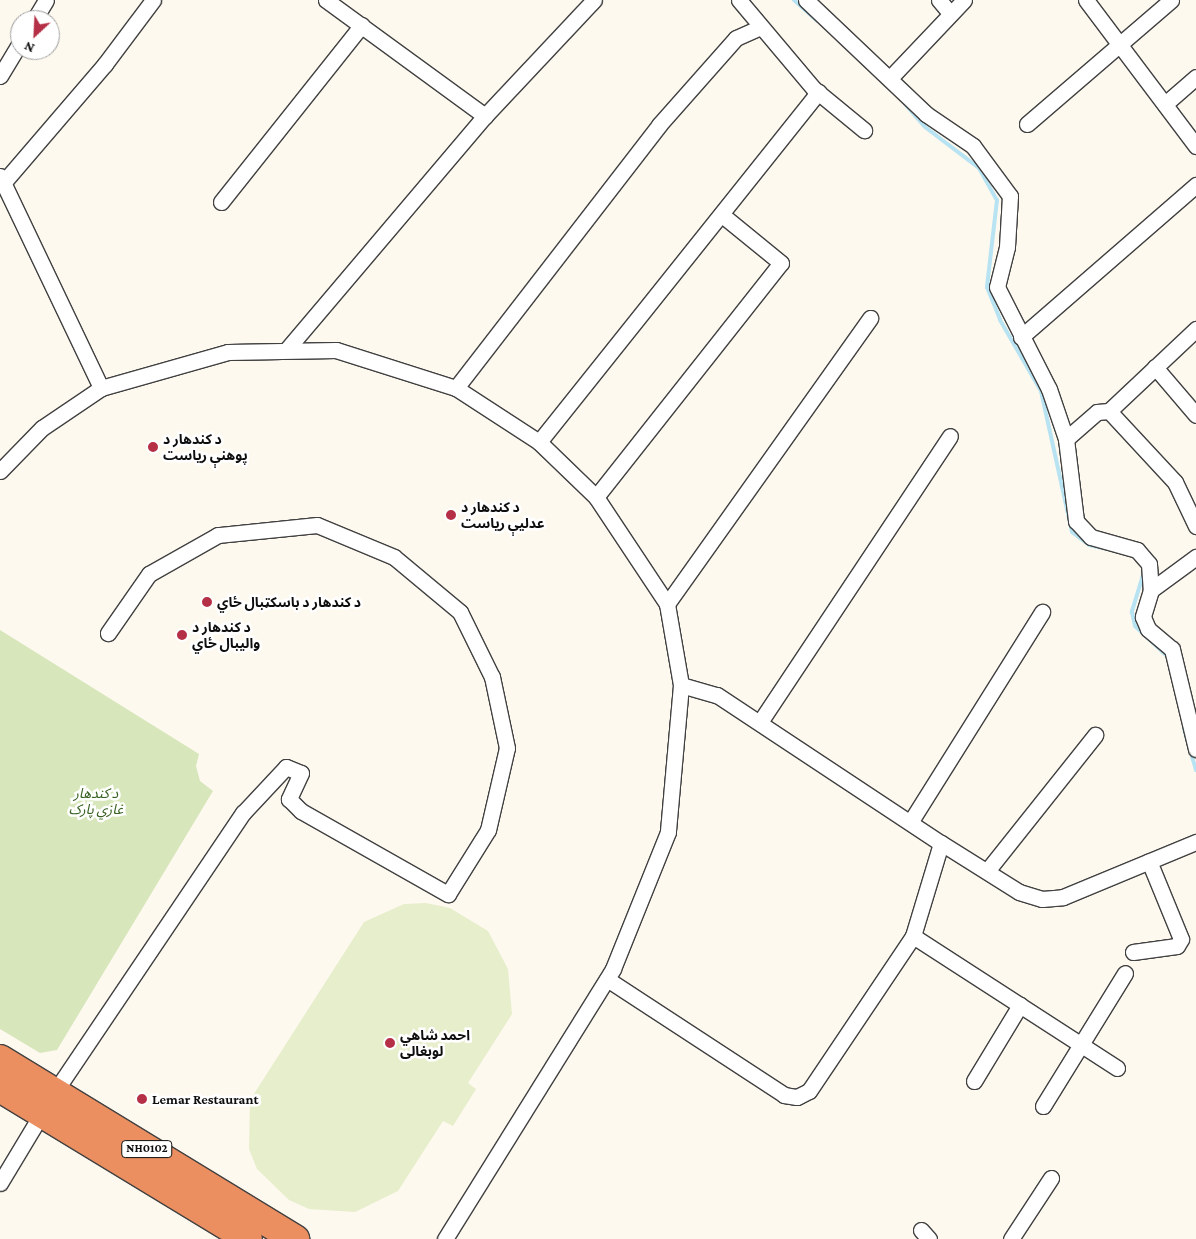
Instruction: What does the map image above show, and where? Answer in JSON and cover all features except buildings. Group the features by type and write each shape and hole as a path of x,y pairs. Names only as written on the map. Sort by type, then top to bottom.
{"highway":[{"name":"NH0102","path":"0,1059 48,1103 239,1230 294,1239"},
{"name":"NH0102","path":"0,1088 48,1103"}],"street":[{"path":"101,388 2,180 105,64 153,0"},
{"path":"326,0 485,116"},
{"path":"288,348 485,116 594,0"},
{"path":"739,0 758,28 818,92 864,130"},
{"path":"806,0 891,77 926,114 973,146 1010,196 1007,247 997,288 1020,337 1049,389 1066,439 1076,521 1091,537 1137,550 1149,564 1151,590 1143,617 1148,629 1172,649 1196,749"},
{"path":"939,0 950,13"},
{"path":"891,77 964,0"},
{"path":"1086,0 1196,146"},
{"path":"1026,124 1171,0"},
{"path":"221,202 362,25"},
{"path":"456,388 659,125 736,38 758,28"},
{"path":"0,76 10,60"},
{"path":"1165,104 1196,77"},
{"path":"539,442 818,92"},
{"path":"1020,337 1196,185"},
{"path":"596,496 782,263 721,214"},
{"path":"667,604 870,318"},
{"path":"1066,439 1097,412 1109,411 1196,329"},
{"path":"0,471 42,428 101,388 228,352 288,348 336,350 456,388 539,442 596,496 667,604 681,685 668,832 642,908 607,979 445,1239"},
{"path":"1155,366 1196,414"},
{"path":"1109,411 1175,482 1196,526"},
{"path":"760,722 950,436"},
{"path":"0,1183 48,1103 243,813 286,767 301,773 289,799 301,811 448,894 488,830 507,748 492,677 460,612 394,557 317,526 218,535 149,574 108,633"},
{"path":"1151,590 1160,588 1196,557"},
{"path":"911,821 1042,612"},
{"path":"681,685 717,695 911,821 941,843 1019,892 1042,899 1063,897 1196,842"},
{"path":"987,871 1094,735"},
{"path":"607,979 784,1095 797,1097 809,1091 913,936 941,843"},
{"path":"1133,952 1177,946 1181,939 1149,861"},
{"path":"913,936 1117,1068"},
{"path":"1043,1106 1079,1043 1125,973"},
{"path":"974,1081 1020,1005"},
{"path":"1011,1239 1051,1178"}],"green space":[{"name":"د کندهار غازي پارک","path":"0,630 199,754 196,766 200,781 213,791 57,1050 40,1053 0,1029"},
{"name":"احمد شاهي لوبغالی","path":"426,903 450,908 488,931 508,969 512,1014 468,1083 476,1089 453,1126 443,1121 398,1191 355,1212 309,1209 289,1200 257,1169 249,1149 250,1100 364,922 404,904"}],"waterway":[{"path":"794,0 817,21"},
{"path":"905,104 925,127 979,168 997,200 987,287 1000,320 1041,391 1072,532 1089,545 1108,549"},
{"path":"1143,575 1132,612 1135,626 1168,657"},
{"path":"1184,729 1196,770"}],"place":[{"name":"د کندهار د پوهنې رياست","path":"153,447"},
{"name":"د کندهار د عدلیې رياست","path":"451,515"},
{"name":"د کندهار د باسکټبال ځاي","path":"207,602"},
{"name":"د کندهار د واليبال ځاي","path":"182,635"},
{"name":"احمد شاهي لوبغالی","path":"390,1043"},
{"name":"Lemar Restaurant","path":"142,1099"}]}
